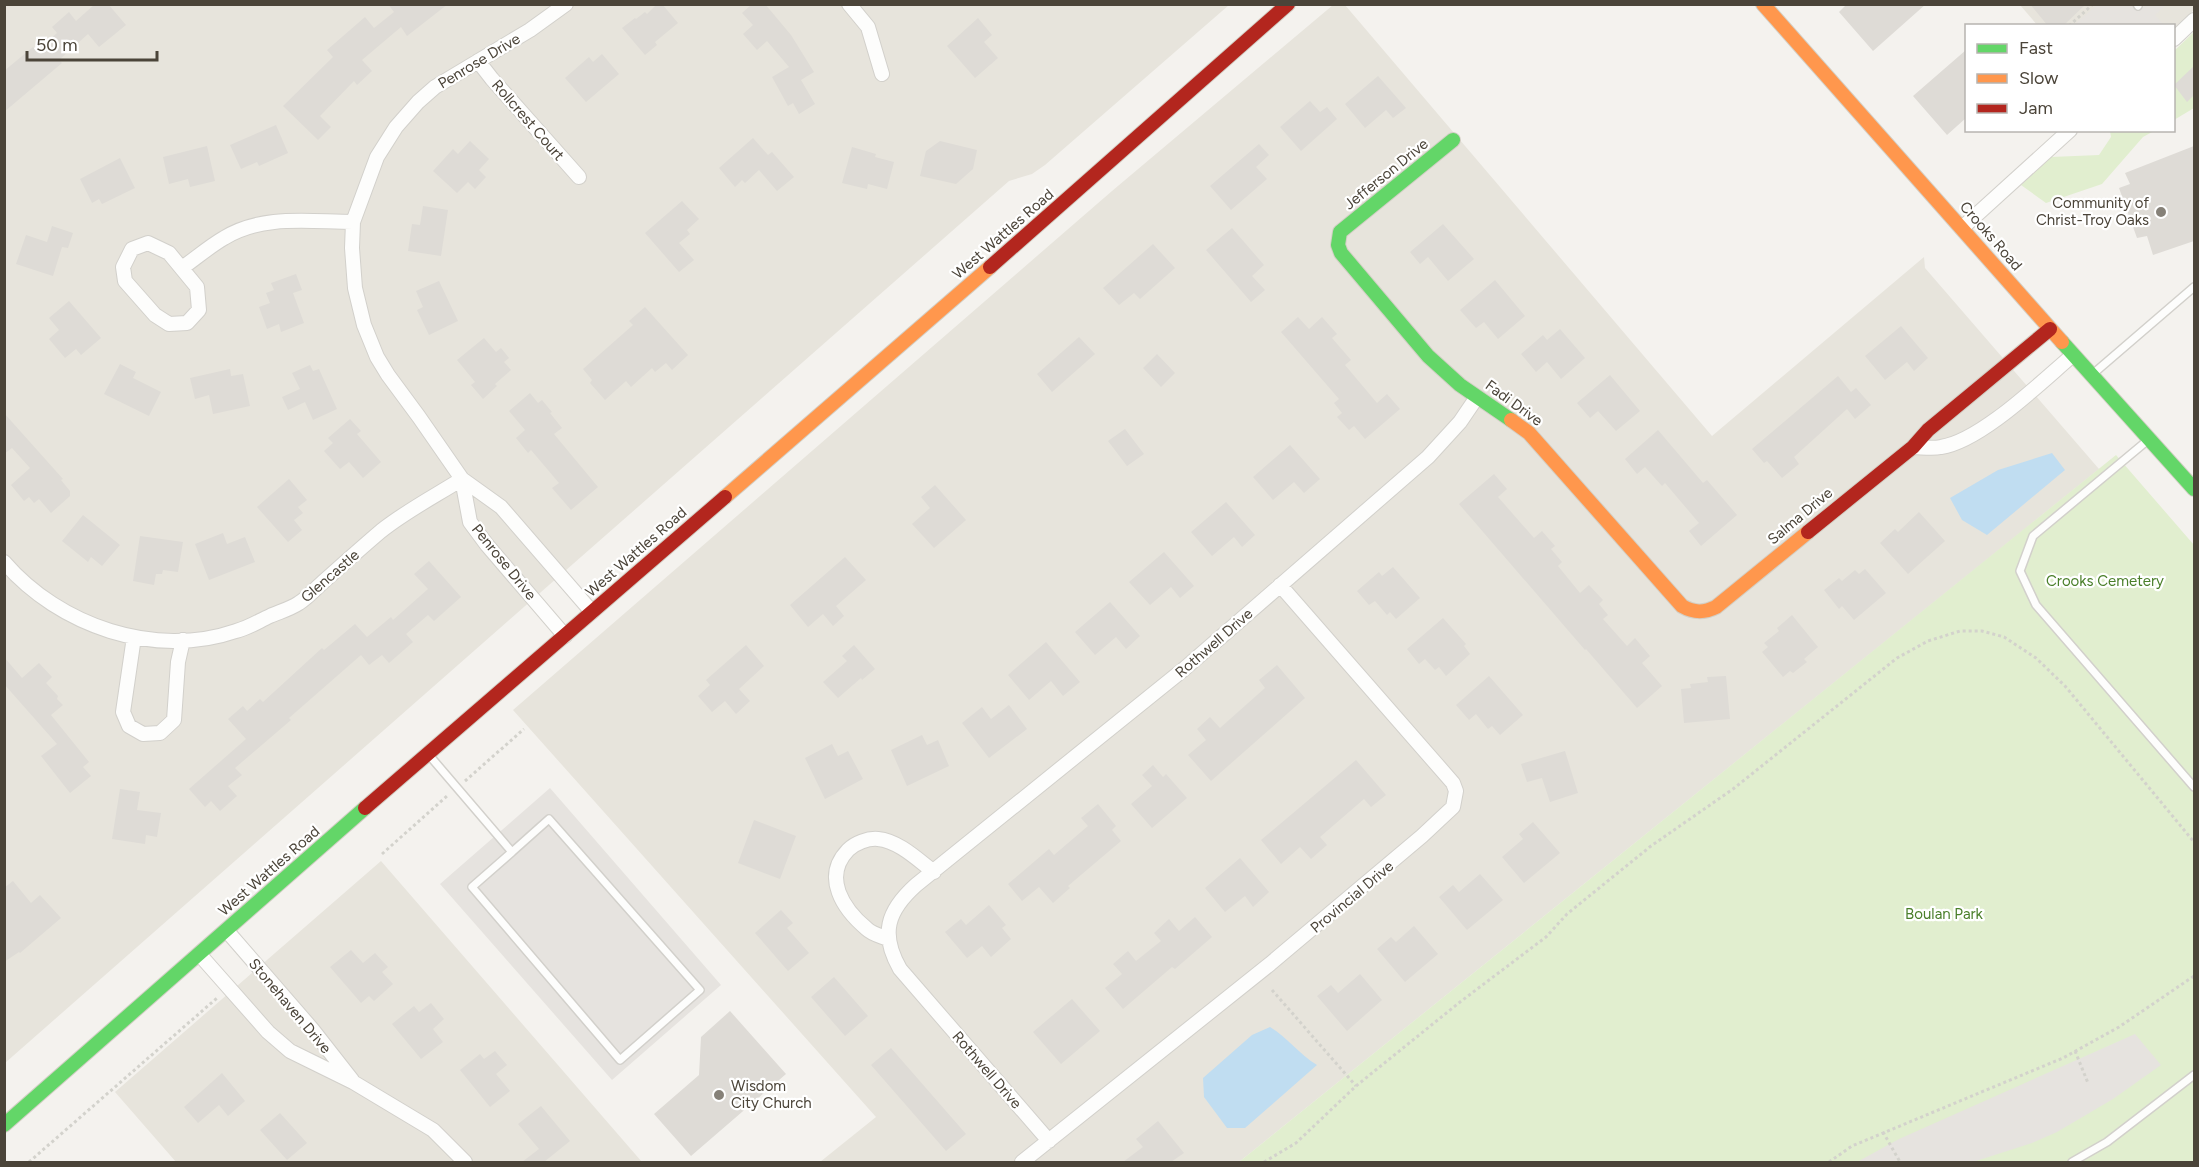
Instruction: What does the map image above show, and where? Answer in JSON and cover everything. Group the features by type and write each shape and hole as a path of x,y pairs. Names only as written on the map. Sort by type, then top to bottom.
{"street":[{"name":"Penrose Drive","path":"566,4 530,30 435,87 396,127 377,157 353,222 355,288 364,325 377,357 394,385 462,479 501,507 592,612"},
{"path":"849,4 868,27 882,74"},
{"name":"West Wattles Road","path":"4,1125 427,754 874,369 1288,4"},
{"name":"Crooks Road","path":"1764,4 2194,489"},
{"path":"2175,38 2194,20"},
{"name":"Rollcrest Court","path":"478,61 579,177"},
{"path":"1962,228 2068,132"},
{"name":"Jefferson Drive","path":"1340,232 1453,140"},
{"path":"183,268 226,237 264,223 353,222"},
{"name":"Fadi Drive","path":"1340,232 1338,245 1346,261 1428,356 1460,385 1529,433 1682,606 1690,612 1709,611"},
{"path":"148,243 169,253 183,268 197,287 199,310 187,323 169,324 154,315 125,281 123,267 132,249 148,243"},
{"name":"Salma Drive","path":"1709,611 1913,447 1928,430 2050,329"},
{"path":"1913,447 1941,447 1972,435 1992,423 2073,355"},
{"name":"Rothwell Drive","path":"1049,1141 900,969 892,955 888,939 889,923 898,904 902,898 1134,710 1428,457 1460,422 1477,397"},
{"name":"Penrose Drive","path":"462,479 471,522 487,545 565,636"},
{"name":"Glencastle","path":"4,562 22,580 59,609 84,622 134,637 183,640 212,637 236,632 299,603 394,521 462,479"},
{"name":"Provincial Drive","path":"1022,1162 1335,911 1453,807 1456,791 1452,783 1280,585"},
{"path":"134,637 129,657 123,712 129,726 143,734 160,733 174,720 178,662 183,640"},
{"path":"888,939 868,931 845,904 836,885 835,876 839,861 850,848 862,841 878,839 893,843 934,872"},
{"name":"Stonehaven Drive","path":"227,931 312,1029 353,1082"},
{"name":"Stonehaven Drive","path":"200,955 268,1032 290,1051 353,1082 433,1130 465,1162"}],"lane":[{"path":"2092,375 2194,287"},
{"path":"2150,439 2033,536 2020,571 2036,605 2194,787"},
{"path":"427,754 512,852"},
{"path":"549,819 700,990 620,1060 472,887 512,852 549,819"},
{"path":"2072,1162 2107,1142 2194,1075"}],"path":[{"path":"2071,24 2093,4"},
{"path":"1264,1162 1296,1143 1356,1086 1460,1002 1546,937 1568,914 1651,846 1734,789 1897,658 1928,641 1960,631 1982,631 2004,637 2036,658 2065,686 2194,842"},
{"path":"1828,1162 1852,1146 1883,1132 2075,1051 2119,1027 2194,976"},
{"path":"1272,990 1356,1086"},
{"path":"29,1162 222,994"},
{"path":"2075,1051 2088,1083"},
{"path":"1883,1132 1900,1162"}],"shaded area":[{"path":"2164,4 2165,6 2155,15 2163,24 2075,24 2097,5"},
{"path":"2194,4 2194,10 2175,27 2175,24 2036,24 2020,5"},
{"path":"5,5 1229,5 1045,165 1032,174 1009,181 5,1063"},
{"path":"1333,5 1345,5 1712,436 1924,257 1925,268 2099,469 1239,1162 820,1162 876,1117 513,710 1112,191"},
{"path":"550,788 721,985 612,1080 440,884"},
{"path":"381,861 642,1162 176,1162 115,1092"},
{"path":"2135,1034 2161,1065 2113,1099 2057,1132 2032,1143 1973,1162 1857,1162 1899,1139"}],"green space":[{"path":"2194,32 2194,108 2175,119 2175,50"},
{"path":"2110,132 2152,132 2143,137 2102,184 2046,203 2021,185 2051,157 2099,155 2111,137"},
{"name":"Boulan Park","path":"2116,455 2194,545 2194,1162 1239,1162"}],"water":[{"path":"2052,453 2065,470 1987,535 1962,520 1950,498 1998,470"},
{"path":"1270,1027 1317,1065 1245,1128 1227,1128 1204,1097 1203,1078 1252,1035"}],"building":[{"path":"95,4 108,4 126,25 99,47 88,34 59,60 62,63 4,112 4,71 33,47 36,51 57,33 52,27 69,12 76,21"},
{"path":"388,4 448,4 407,36 401,27 362,60 372,71 357,85 354,81 320,116 331,127 318,140 283,106 333,57 327,50 365,17 374,28 394,12"},
{"path":"657,4 662,4 678,23 655,42 657,45 645,55 622,28 645,12 647,14"},
{"path":"752,4 765,4 791,35 814,72 801,80 815,104 799,114 793,103 788,106 772,77 789,67 767,41 757,50 743,34 753,25 742,13"},
{"path":"1847,4 1926,4 1873,51 1839,12"},
{"path":"2030,4 2086,4 2065,24 2046,24"},
{"path":"978,18 992,35 984,42 998,58 975,78 947,46"},
{"path":"1965,51 1965,119 1947,135 1913,96"},
{"path":"602,54 619,74 586,102 565,78 589,57 593,62"},
{"path":"2194,66 2194,95 2187,102 2175,84"},
{"path":"1378,76 1406,108 1393,118 1386,110 1365,128 1345,104"},
{"path":"1310,101 1320,112 1327,107 1337,119 1301,151 1280,127"},
{"path":"276,125 288,153 259,166 257,162 241,169 230,145"},
{"path":"753,138 768,155 772,152 794,177 777,191 759,170 745,183 742,180 735,187 719,168"},
{"path":"470,141 489,159 479,170 486,177 475,189 468,182 457,193 433,171 453,149 458,154"},
{"path":"940,141 977,150 973,169 956,184 920,176 926,151"},
{"path":"1259,144 1269,155 1256,167 1267,179 1231,210 1210,186"},
{"path":"207,146 215,181 190,187 188,179 169,184 163,157"},
{"name":"Community of Christ-Troy Oaks","path":"2194,146 2194,241 2153,255 2147,236 2137,238 2119,188 2130,184 2125,173"},
{"path":"852,147 894,162 887,189 868,184 867,189 842,183"},
{"path":"120,158 135,188 102,204 99,199 92,203 80,179"},
{"path":"682,201 699,219 687,230 690,234 679,243 694,260 679,272 645,233"},
{"path":"423,206 448,210 441,256 408,251 412,224 420,225"},
{"path":"1443,224 1474,259 1448,281 1428,257 1420,264 1410,252"},
{"path":"52,226 73,233 68,248 62,247 53,276 16,264 26,235 47,242"},
{"path":"1232,228 1264,265 1252,276 1265,290 1251,302 1206,250"},
{"path":"1153,244 1175,268 1140,299 1134,293 1119,305 1103,288"},
{"path":"296,274 302,290 293,293 304,323 281,332 279,324 267,329 259,307 270,303 266,293 274,290 271,283"},
{"path":"1495,280 1525,316 1498,339 1484,322 1476,328 1460,310"},
{"path":"439,281 458,321 429,335 417,310 423,307 416,291"},
{"path":"69,301 101,338 81,355 76,349 65,358 49,339 59,330 49,318"},
{"path":"645,307 688,355 672,370 666,363 655,372 652,368 631,387 626,381 605,400 590,383 592,380 583,369 633,325 629,321"},
{"path":"1298,317 1309,329 1322,317 1337,334 1332,338 1351,360 1345,365 1377,403 1387,394 1400,409 1365,439 1354,426 1349,430 1337,417 1342,413 1334,403 1339,399 1281,332"},
{"path":"1901,326 1928,358 1914,371 1907,362 1885,380 1865,356"},
{"path":"1560,329 1585,358 1561,379 1547,362 1536,372 1521,354 1543,335 1547,340"},
{"path":"1079,337 1095,354 1052,392 1037,374"},
{"path":"484,338 496,352 501,348 509,358 504,362 511,370 483,399 471,385 475,382 457,360"},
{"path":"1157,354 1175,373 1161,387 1143,368"},
{"path":"120,364 136,372 133,378 161,392 149,416 104,394"},
{"path":"310,365 313,371 319,369 337,409 313,420 305,402 288,410 282,397 300,389 292,373"},
{"path":"230,369 231,376 243,374 250,406 213,414 209,395 195,399 190,378"},
{"path":"1610,375 1640,411 1616,431 1598,411 1590,418 1577,403"},
{"path":"1838,376 1851,392 1856,388 1871,405 1855,419 1847,409 1794,457 1799,464 1782,478 1752,449"},
{"path":"530,393 538,403 542,400 552,412 550,413 562,428 554,434 598,487 571,510 552,488 559,483 531,450 528,453 516,438 525,430 509,411"},
{"path":"4,413 63,479 61,480 70,491 70,496 51,513 39,499 34,503 29,497 24,501 11,485 30,468 12,448 4,454"},
{"path":"350,419 361,431 357,434 381,462 363,478 349,462 340,469 324,451 333,443 328,438"},
{"path":"1125,429 1144,454 1127,466 1108,441"},
{"path":"1658,430 1703,483 1707,480 1737,515 1701,546 1689,531 1699,523 1665,483 1662,486 1645,467 1637,474 1625,459"},
{"path":"1290,445 1320,479 1304,493 1294,482 1273,500 1253,477"},
{"path":"1494,474 1507,489 1498,497 1534,538 1542,531 1555,546 1551,549 1562,562 1558,566 1580,593 1589,585 1603,600 1599,604 1608,615 1603,619 1627,646 1635,638 1650,656 1642,663 1662,686 1637,708 1459,504"},
{"path":"289,479 307,500 298,507 303,513 294,520 302,530 288,542 257,507"},
{"path":"935,485 966,520 934,548 912,524 930,508 921,497"},
{"path":"1226,502 1255,535 1242,547 1234,537 1212,556 1191,532"},
{"path":"1919,512 1945,541 1908,574 1880,543 1895,529 1898,532"},
{"path":"83,515 120,545 102,566 91,557 88,562 62,541"},
{"path":"223,533 227,544 245,537 255,562 209,580 195,544"},
{"path":"140,536 183,542 178,572 163,570 162,574 156,574 154,585 133,581"},
{"path":"1164,552 1194,586 1180,598 1171,587 1150,605 1129,582"},
{"path":"845,557 866,580 836,606 844,616 833,626 823,614 808,627 790,605"},
{"path":"429,561 461,597 434,621 428,615 406,634 413,642 389,663 382,655 369,665 361,655 235,768 242,775 228,786 237,796 220,811 211,801 205,807 189,789 246,739 228,719 243,706 247,711 260,699 263,702 322,648 324,650 355,624 367,637 391,617 393,620 428,589 414,574"},
{"path":"1393,567 1420,598 1396,619 1390,612 1387,615 1375,601 1369,605 1357,591 1379,572 1382,576"},
{"path":"1865,569 1886,593 1854,620 1842,606 1839,609 1824,590 1839,578 1842,581 1855,570 1859,574"},
{"path":"1110,602 1140,636 1126,649 1116,637 1095,655 1075,632"},
{"path":"1792,615 1818,647 1804,659 1807,662 1793,673 1790,671 1783,677 1762,652 1768,647 1764,643 1779,631 1777,628"},
{"path":"1443,618 1466,644 1464,646 1470,654 1446,676 1439,667 1435,670 1425,659 1419,664 1407,649"},
{"path":"1046,642 1080,682 1063,696 1051,681 1029,700 1008,675"},
{"path":"746,645 764,666 739,689 750,701 736,714 725,701 712,712 698,696 710,685 706,680"},
{"path":"854,645 875,669 838,698 823,682 847,661 842,656"},
{"path":"4,657 22,678 39,663 52,677 46,683 63,705 51,715 89,762 83,767 91,776 70,793 41,756 57,744 4,684"},
{"path":"1277,665 1305,698 1211,781 1188,755 1206,740 1197,729 1210,717 1220,728 1265,688 1259,680"},
{"path":"1489,676 1523,715 1500,735 1492,726 1488,729 1476,714 1469,720 1456,705"},
{"path":"1726,676 1730,719 1684,723 1681,689 1691,688 1690,684 1708,682 1707,677"},
{"path":"1009,705 1027,729 989,758 962,723 982,707 991,719"},
{"path":"922,735 927,745 938,740 949,766 907,786 891,750"},
{"path":"832,744 838,756 848,751 863,779 825,799 805,758"},
{"path":"1565,751 1578,793 1550,802 1542,778 1527,782 1521,764"},
{"path":"1356,760 1386,795 1371,807 1364,799 1320,837 1327,845 1311,859 1300,847 1281,864 1261,840"},
{"path":"1153,765 1163,777 1166,774 1187,798 1152,828 1131,804 1152,786 1142,775"},
{"path":"120,789 140,792 137,810 161,813 157,837 146,835 145,844 112,839"},
{"path":"1098,804 1116,826 1112,830 1121,841 1068,886 1070,888 1053,903 1039,887 1022,901 1008,884 1049,849 1054,855 1088,826 1081,818"},
{"path":"754,820 796,836 780,879 738,863"},
{"path":"1533,822 1560,853 1524,883 1502,857 1523,839 1519,834"},
{"path":"1240,858 1269,892 1253,907 1245,896 1225,912 1205,888"},
{"path":"1480,874 1503,900 1467,930 1439,897 1453,885 1459,892"},
{"path":"13,881 31,903 40,895 61,918 20,953 4,962 4,888"},
{"path":"989,905 1006,925 1002,928 1011,939 991,957 982,946 967,958 945,932 961,919 966,925"},
{"path":"781,910 793,923 787,928 809,953 788,971 755,933"},
{"path":"1195,917 1212,937 1175,969 1172,967 1123,1009 1105,988 1122,974 1113,964 1128,951 1136,961 1161,941 1154,933 1169,919 1179,931"},
{"path":"1414,926 1438,954 1405,982 1377,949 1391,937 1396,942"},
{"path":"351,950 363,963 375,953 388,967 382,972 393,984 374,1001 369,996 361,1003 330,967"},
{"path":"1360,974 1382,1000 1347,1031 1317,996 1331,985 1338,993"},
{"path":"834,977 868,1016 845,1036 811,997"},
{"path":"1072,999 1100,1031 1061,1064 1033,1032"},
{"path":"431,1003 444,1019 433,1029 443,1042 421,1059 392,1024 414,1006 419,1012"},
{"name":"Wisdom City Church","path":"730,1011 786,1074 691,1156 654,1114 699,1075 701,1037"},
{"path":"891,1048 966,1134 946,1151 871,1065"},
{"path":"495,1051 507,1065 496,1074 510,1091 490,1107 460,1070 480,1054 484,1059"},
{"path":"222,1073 245,1101 228,1116 219,1105 198,1123 184,1107"},
{"path":"541,1106 570,1141 544,1162 522,1162 539,1149 518,1124"},
{"path":"280,1113 307,1143 287,1160 260,1130"},
{"path":"1158,1121 1184,1153 1171,1162 1123,1162 1143,1147 1136,1139"}],"traffic: fast":[{"path":"1453,140 1340,232 1338,245 1341,253 1428,356 1460,385 1511,420"},
{"path":"2062,342 2194,489"},
{"path":"4,1125 365,808"}],"traffic: slow":[{"path":"1763,4 2062,342"},
{"path":"725,497 990,267"},
{"path":"1511,420 1529,433 1682,606 1691,610 1703,611 1716,607 1808,532"}],"traffic: jam":[{"path":"990,267 1288,4"},
{"path":"1808,532 1913,447 1928,430 2050,329"},
{"path":"365,808 725,497"}],"place":[{"name":"Community of Christ-Troy Oaks","path":"2161,212"},
{"name":"Wisdom City Church","path":"719,1095"}],"park label":[{"name":"Crooks Cemetery","path":"2105,581"}]}
